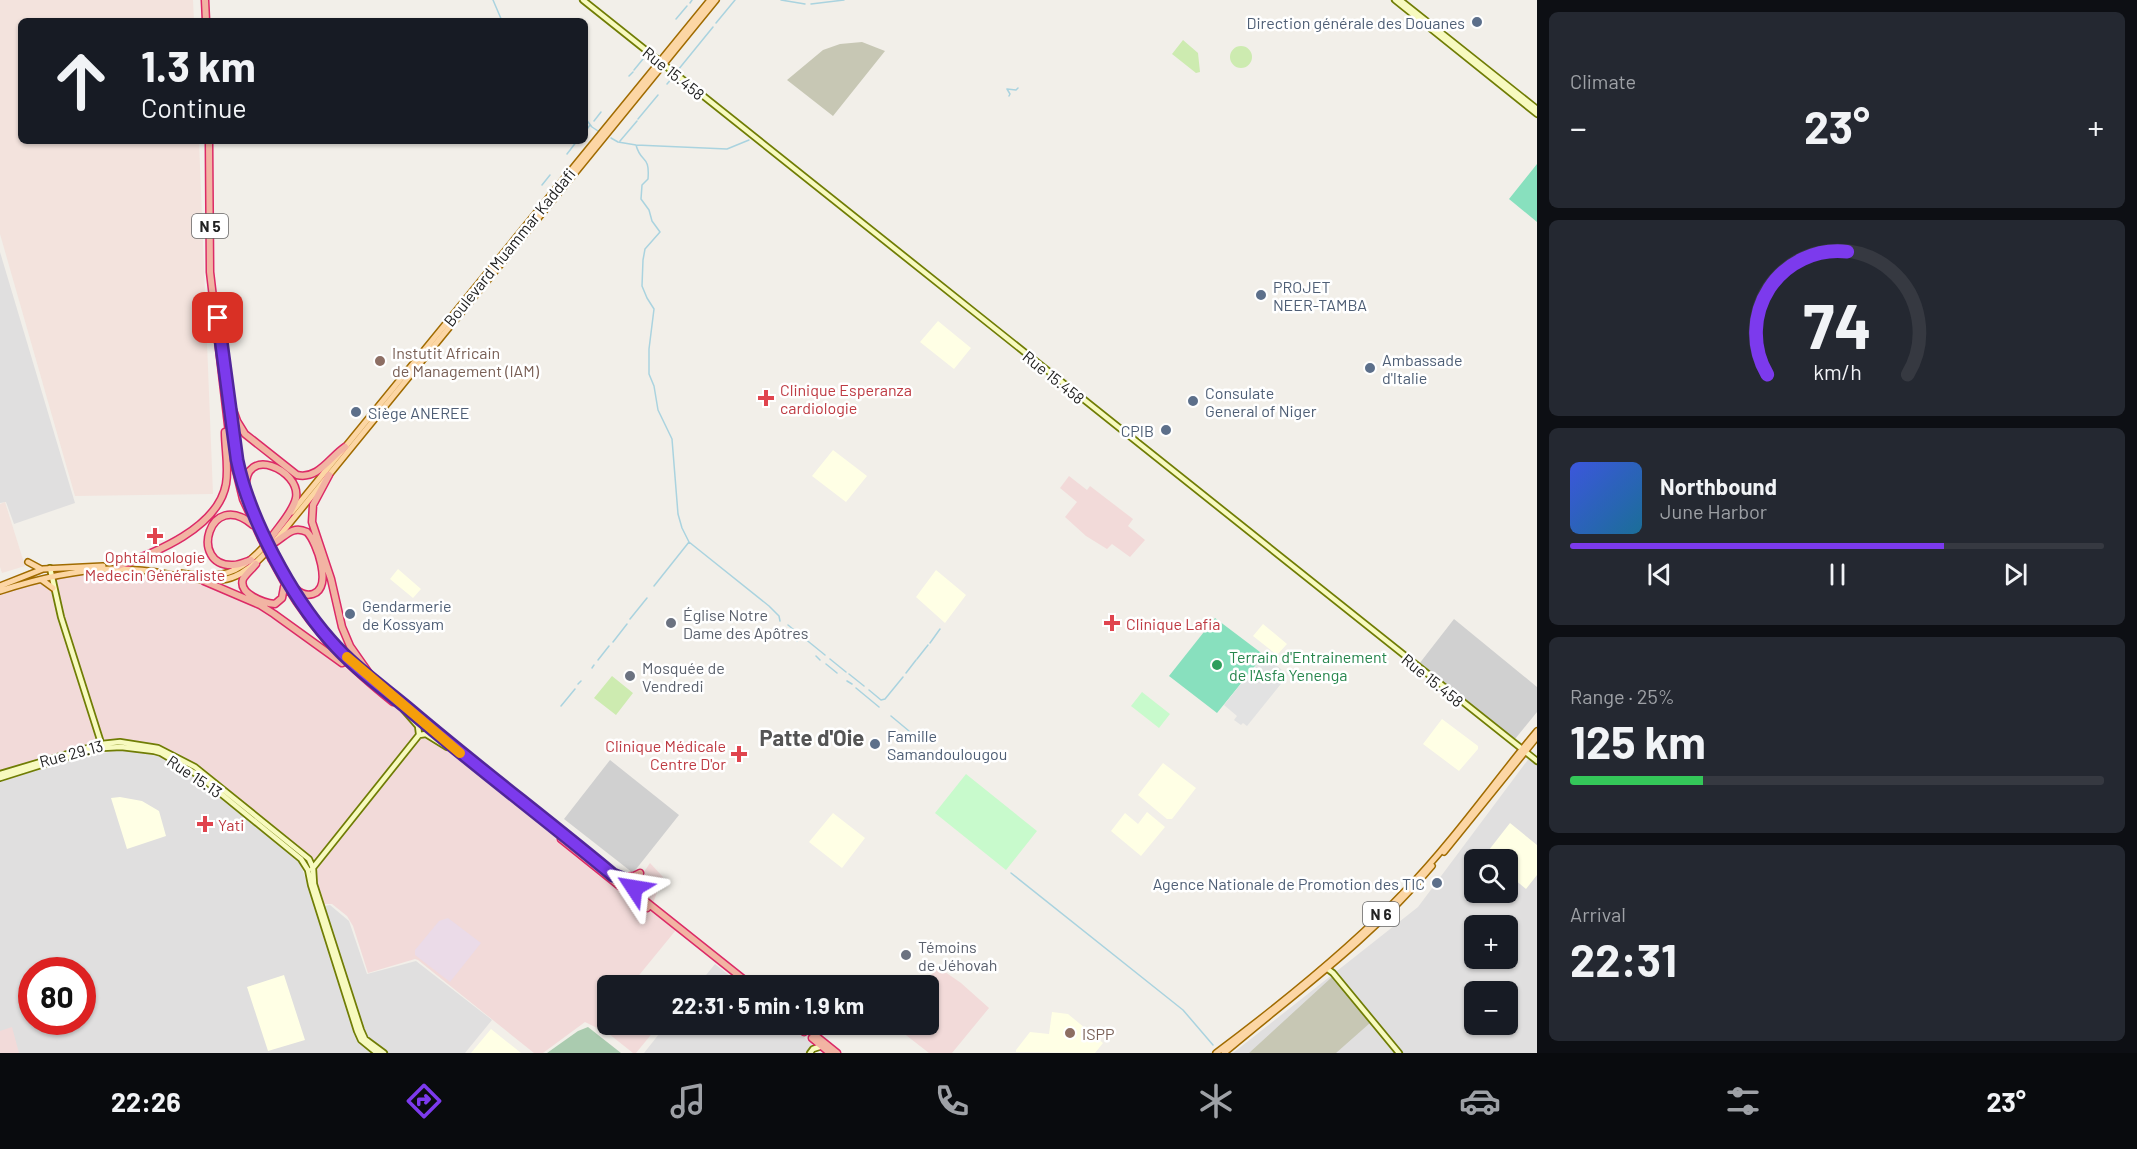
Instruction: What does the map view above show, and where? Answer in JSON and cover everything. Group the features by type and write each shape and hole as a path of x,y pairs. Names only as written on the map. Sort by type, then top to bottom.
{"highway":[{"path":"208,0 208,18"},
{"name":"N 5","path":"211,144 213,253 231,450 238,483 257,530 268,538"},
{"name":"N 5","path":"211,144 210,272 237,460 242,484 268,538 273,558 285,581 330,641 369,680 447,747 732,975"},
{"path":"216,298 225,309 218,318"},
{"path":"227,399 245,434 297,475 306,476 315,473 345,447"},
{"path":"118,566 144,556 194,528 208,517 220,502 227,474 227,399"},
{"path":"250,504 246,479 252,469 260,465 272,465 277,468 295,487 295,501 268,538"},
{"path":"329,475 313,505 312,522 332,579 342,627 369,680"},
{"path":"253,562 231,565 219,561 209,550 207,534 217,520 231,515 247,520 257,530"},
{"path":"268,538 296,529 307,532 313,540 324,579 321,588 314,594 303,594 285,581"},
{"path":"253,562 243,582 244,590 249,594 268,603 278,603 284,594 285,581"},
{"path":"201,579 274,614 369,680"},
{"name":"N 5","path":"369,680 610,873 633,883 640,895 738,975"},
{"path":"610,873 626,878 640,873 638,883 640,895"},
{"path":"627,882 623,885 626,891 632,892 634,887"},
{"path":"809,1035 837,1053"},
{"path":"812,1035 826,1048"}],"main road":[{"name":"Rue 15.458","path":"583,0 1537,761"},
{"name":"Boulevard Muammar Kaddafi","path":"268,538 329,475 662,63 710,0"},
{"name":"Boulevard Muammar Kaddafi","path":"201,579 217,581 238,575 253,562 268,538 716,0"},
{"path":"1395,0 1537,111"},
{"path":"1400,0 1537,111"},
{"path":"28,562 38,569 43,569"},
{"name":"Boulevard Muammar Kaddafi","path":"201,579 230,573 253,562"},
{"path":"0,586 50,568 118,566 167,571 201,579"},
{"path":"50,568 53,588 102,746"},
{"path":"0,591 80,570 128,569 201,579"},
{"path":"41,579 53,588"},
{"path":"404,710 418,726 419,735"},
{"name":"N 6","path":"1224,1053 1408,893 1458,836 1537,731"},
{"path":"377,1053 359,1037 311,869 419,735 426,734 447,747"},
{"name":"N 6","path":"1524,751 1537,737"},
{"name":"Rue 29.13","path":"0,774 102,746"},
{"name":"Rue 15.13","path":"0,778 102,746 161,753 190,770 311,869"},
{"path":"326,927 363,1035 384,1053"},
{"path":"1325,967 1397,1053"},
{"name":"N 6","path":"1216,1053 1325,967"},
{"path":"810,1053 813,1049 826,1048"},
{"path":"815,1053 826,1048"}],"shaded area":[{"path":"0,0 193,0 194,18 18,18 18,144 199,144 213,494 75,496 0,234"},
{"path":"862,42 885,51 833,116 787,80 823,50 840,44"},
{"path":"0,252 75,503 14,524 6,502 0,503"},
{"path":"938,321 971,348 954,369 920,342"},
{"path":"833,450 867,476 846,502 812,476"},
{"path":"1069,476 1087,490 1090,486 1133,519 1128,526 1145,540 1130,557 1112,544 1107,549 1086,536 1065,517 1077,502 1060,488"},
{"path":"5,502 25,566 2,573 0,567 0,504"},
{"path":"128,569 204,581 260,605 372,685 676,930 639,975 597,975 597,1028 585,1022 543,1053 534,1053 418,960 368,973 353,926 347,916 332,904 320,904 309,859 195,767 162,750 120,742 0,774 0,591 66,573"},
{"path":"398,569 421,589 413,598 390,579"},
{"path":"936,570 966,595 945,623 916,597"},
{"path":"1454,619 1537,687 1537,712 1515,739 1419,664"},
{"path":"1263,624 1287,644 1277,655 1253,636"},
{"path":"1264,655 1288,675 1247,726 1243,723 1241,725 1234,720 1237,716 1224,705"},
{"path":"1442,719 1478,746 1478,749 1459,771 1423,744"},
{"path":"120,750 161,755 196,776 298,858 357,1039 374,1053 0,1053 0,782 73,759"},
{"path":"1530,757 1537,763 1537,1053 1233,1053 1418,907"},
{"path":"610,760 679,815 633,873 564,819"},
{"path":"1163,763 1196,788 1172,819 1167,819 1138,795"},
{"path":"120,797 142,801 159,811 166,836 127,849 111,798"},
{"path":"1147,812 1165,827 1141,856 1111,831 1125,813 1138,824"},
{"path":"833,813 865,838 842,868 809,842"},
{"path":"1510,823 1537,845 1537,875 1526,889 1518,882 1518,849 1490,849"},
{"path":"650,863 663,877 653,903 641,893 639,887 640,878"},
{"path":"330,905 349,921 367,974 416,961 492,1020 465,1053 388,1053 365,1035 324,906"},
{"path":"448,918 481,943 450,982 415,955 415,950 439,921"},
{"path":"715,964 729,975 706,975"},
{"path":"938,967 961,983 989,1008 952,1053 929,1053 906,1035 939,1035 939,975 931,975"},
{"path":"284,975 305,1040 268,1051 247,987"},
{"path":"1332,977 1370,1023 1336,1053 1249,1053"},
{"name":"ISPP","path":"1052,1012 1068,1014 1103,1043 1095,1053 1016,1052 1030,1032 1049,1034"},
{"path":"12,1027 19,1053 0,1053 0,1031"},
{"path":"588,1027 621,1053 547,1053 578,1031"},
{"path":"491,1029 521,1053 471,1053"},
{"path":"610,1035 651,1035 636,1053"},
{"path":"658,1035 801,1035 812,1044 805,1053 644,1053"}],"green space":[{"path":"1183,40 1198,53 1200,72 1196,73 1172,54"},
{"path":"1241,46 1249,49 1252,57 1249,65 1241,68 1233,65 1230,57 1233,49"},
{"path":"1537,164 1537,222 1509,199"},
{"name":"Terrain d'Entrainement de l'Asfa Yenenga","path":"1215,618 1264,655 1217,713 1169,676"},
{"path":"612,676 633,693 616,715 594,698"},
{"path":"1142,692 1170,714 1159,728 1131,706"},
{"path":"966,774 1037,831 1006,870 935,813"}],"waterway":[{"path":"493,0 501,18"},
{"path":"716,23 735,0"},
{"path":"781,0 805,4"},
{"path":"811,4 844,0"},
{"path":"676,19 687,6"},
{"path":"678,70 713,27"},
{"path":"634,70 643,59"},
{"path":"629,76 633,72"},
{"path":"667,84 674,76"},
{"path":"1009,96 1007,89 1016,90 1018,88"},
{"path":"638,119 658,95"},
{"path":"594,121 601,112"},
{"path":"620,141 637,121"},
{"path":"588,122 598,131"},
{"path":"611,138 618,142 636,145 727,149 749,140"},
{"path":"567,154 575,144"},
{"path":"636,145 648,166 648,179 642,185 641,199 660,232 645,249 643,260 642,286 654,309 649,349 649,374 654,386 658,410 672,439 678,514 682,528 689,542 769,606 779,616 780,621"},
{"path":"542,185 550,175"},
{"path":"654,586 689,542"},
{"path":"630,619 647,598"},
{"path":"613,642 627,624"},
{"path":"788,625 825,655"},
{"path":"930,643 940,629"},
{"path":"784,631 797,641"},
{"path":"917,659 928,645"},
{"path":"598,660 609,646"},
{"path":"816,656 820,660"},
{"path":"830,659 846,672"},
{"path":"906,673 916,660"},
{"path":"826,664 837,673"},
{"path":"849,674 864,686"},
{"path":"869,690 881,700 885,699 903,677"},
{"path":"578,684 581,681"},
{"path":"847,681 852,684"},
{"path":"856,688 879,707"},
{"path":"561,706 575,689"},
{"path":"891,716 909,731"},
{"path":"1011,873 1183,1010 1213,1045"}],"slow traffic":[{"path":"347,657 460,753"}],"place":[{"name":"Direction générale des Douanes","path":"1477,22"},
{"name":"PROJET NEER-TAMBA","path":"1261,295"},
{"name":"Instutit Africain de Management (IAM)","path":"380,361"},
{"name":"Ambassade d'Italie","path":"1370,368"},
{"name":"Clinique Esperanza cardiologie","path":"766,398"},
{"name":"Consulate General of Niger","path":"1193,401"},
{"name":"Siège ANEREE","path":"356,412"},
{"name":"CPIB","path":"1166,430"},
{"name":"Ophtalmologie Medecin Généraliste","path":"155,536"},
{"name":"Gendarmerie de Kossyam","path":"350,614"},
{"name":"Église Notre Dame des Apôtres","path":"671,623"},
{"name":"Clinique Lafia","path":"1112,623"},
{"name":"Terrain d'Entrainement de l'Asfa Yenenga","path":"1217,665"},
{"name":"Mosquée de Vendredi","path":"630,676"},
{"name":"Famille Samandoulougou","path":"875,744"},
{"name":"Clinique Médicale Centre D'or","path":"739,754"},
{"name":"Yati","path":"205,824"},
{"name":"Agence Nationale de Promotion des TIC","path":"1437,883"},
{"name":"Témoins de Jéhovah","path":"906,955"},
{"name":"ISPP","path":"1070,1033"}],"district":[{"name":"Patte d'Oie","path":"812,737"}],"route":[{"path":"218,318 242,484 278,564 306,609 330,641 360,669 613,875 633,883 634,888"}]}
